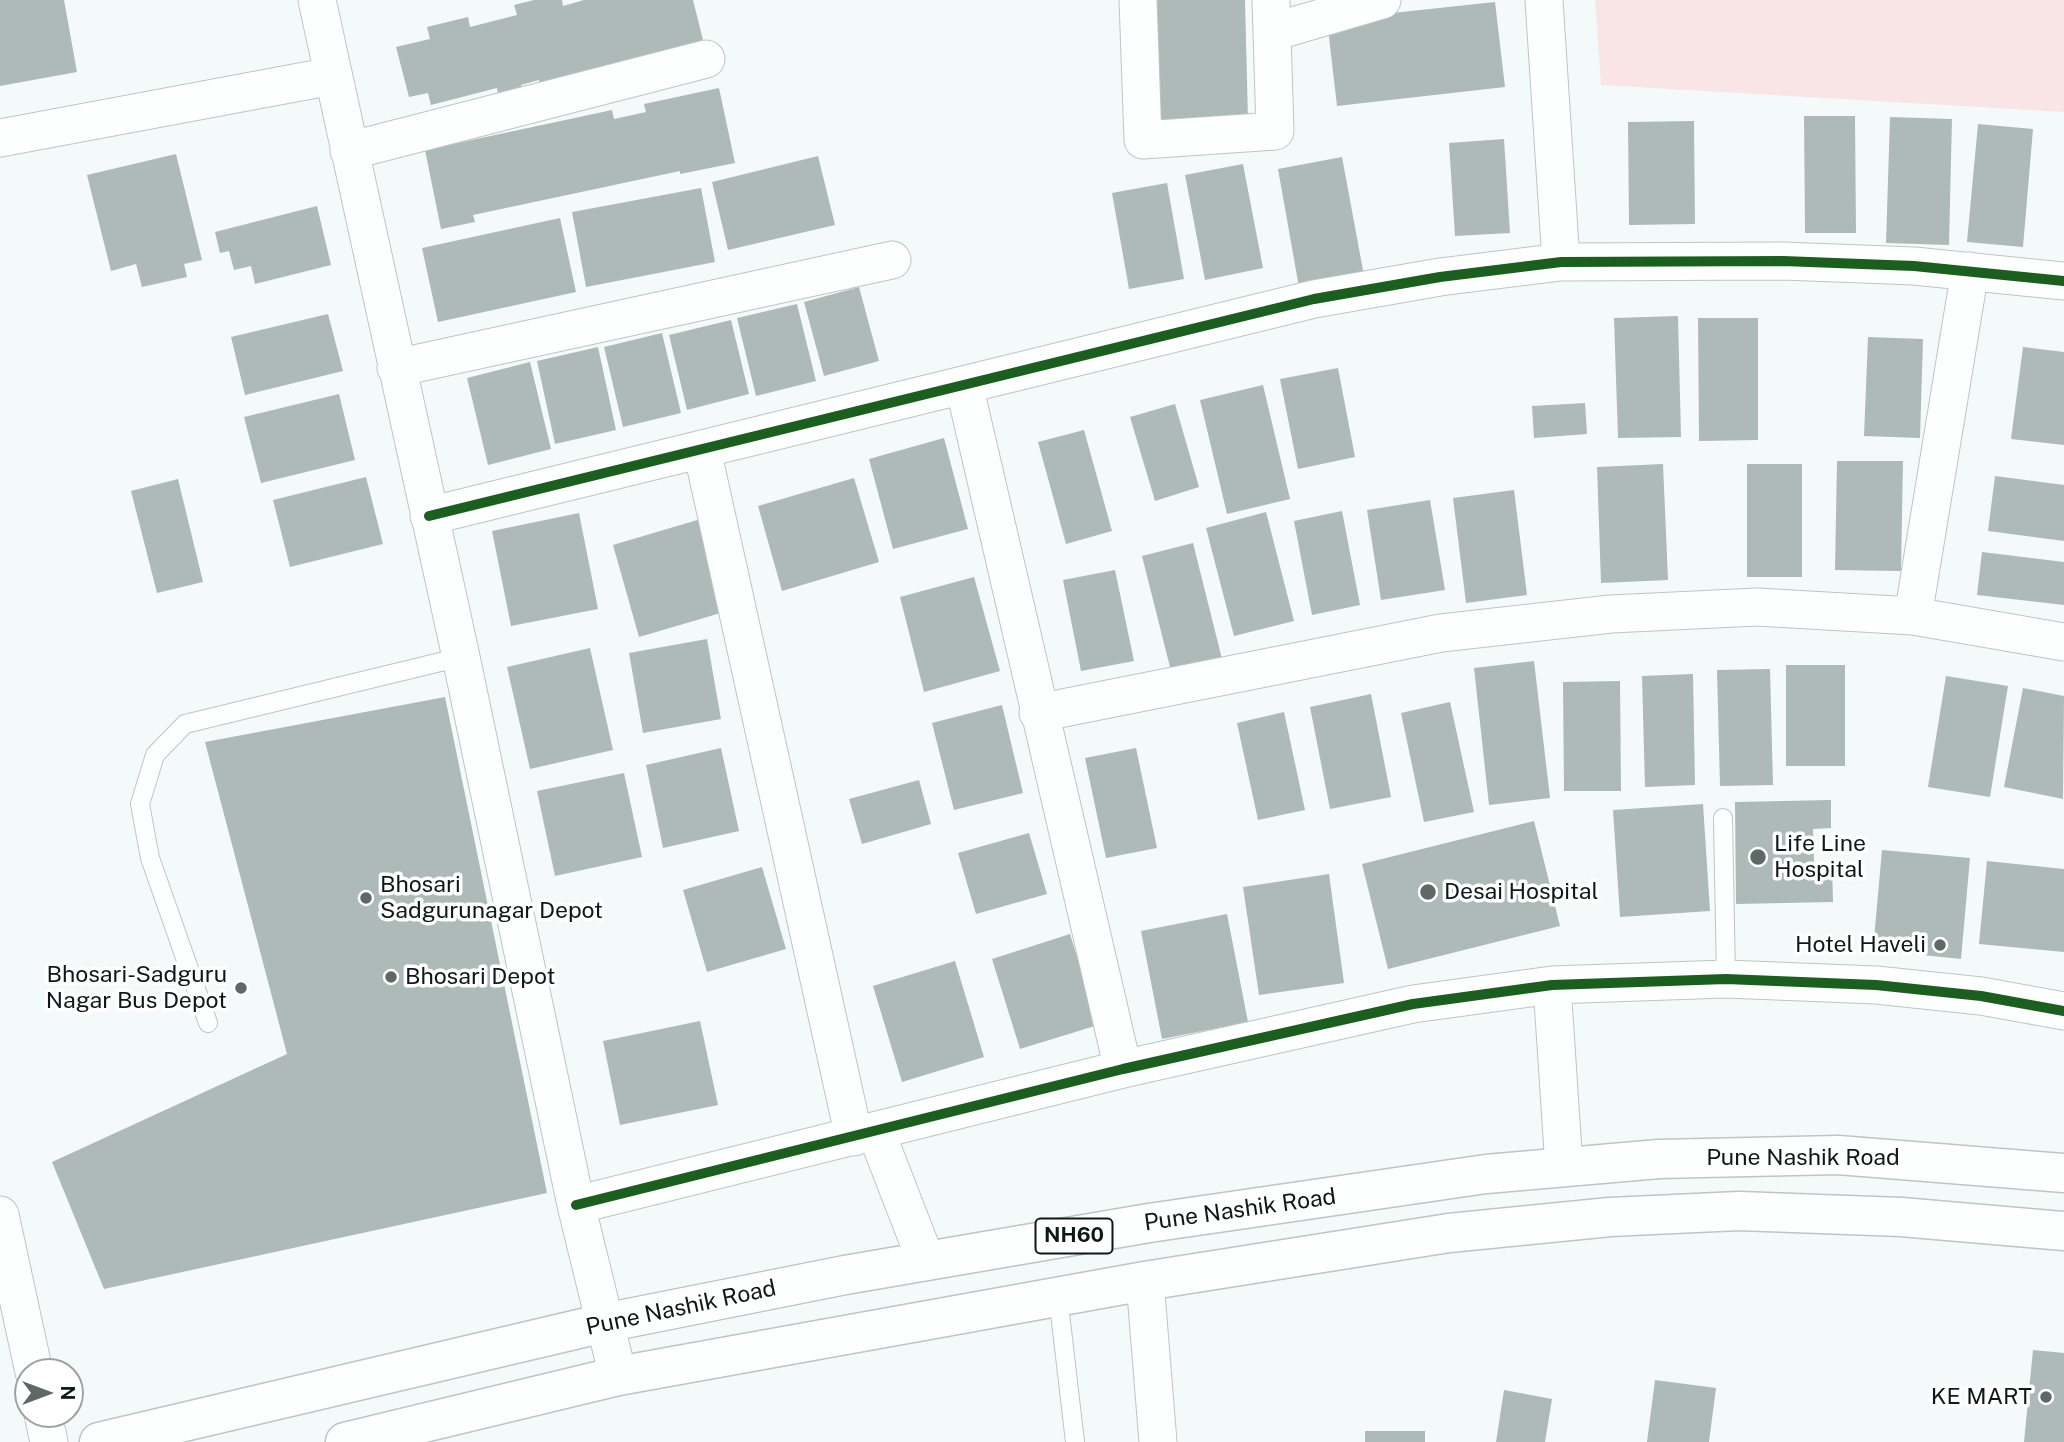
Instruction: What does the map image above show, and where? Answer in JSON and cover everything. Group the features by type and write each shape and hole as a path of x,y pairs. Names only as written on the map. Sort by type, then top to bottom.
{"highway":[{"name":"Pune Nashik Road","path":"99,1442 604,1323 926,1261 1163,1221 1486,1174 1659,1159 1838,1155 1952,1161 2064,1173"},
{"name":"NH60","path":"345,1442 618,1376 1145,1281 1449,1233 1610,1217 1753,1211 1901,1217 2064,1231"}],"street":[{"path":"317,0 461,657 576,1205 618,1376"},
{"path":"1138,0 1143,141 1275,131 1272,16 1382,0"},
{"path":"1544,0 1561,262"},
{"path":"349,150 706,59"},
{"path":"0,138 332,76"},
{"path":"396,368 892,260"},
{"path":"429,516 1314,299 1440,277 1561,262 1783,261 1970,271 2064,281"},
{"path":"1913,616 1970,271"},
{"path":"964,385 1038,713 1123,1069"},
{"path":"702,450 865,1134 926,1261"},
{"path":"1038,713 1441,633 1598,615 1757,607 1913,616 2064,642"},
{"path":"576,1205 1123,1069 1413,1004 1552,985 1726,979 1877,985 1981,996 2064,1011"},
{"path":"1552,985 1564,1167"},
{"path":"0,1214 31,1358"},
{"path":"1145,1281 1158,1442"}],"lane":[{"path":"208,1023 148,845 140,804 155,755 185,724 461,657"},
{"path":"1723,818 1726,979"},
{"path":"1058,1296 1075,1442"}],"shaded area":[{"path":"1595,0 2064,0 2064,112 1601,85"}],"building":[{"path":"0,0 64,0 77,72 0,86"},
{"path":"534,0 562,0 563,6 584,0 693,0 705,48 542,90 539,80 521,85 523,95 499,101 497,88 431,105 428,93 409,97 396,47 430,39 427,27 468,17 470,27 517,15 514,5"},
{"path":"1155,0 1245,0 1248,121 1158,123"},
{"path":"1495,2 1505,87 1337,106 1327,20"},
{"path":"719,88 735,163 680,174 680,171 473,215 475,222 441,229 425,150 612,110 614,119 646,112 644,104"},
{"path":"1804,116 1855,116 1856,233 1805,233"},
{"path":"1890,117 1952,119 1949,245 1886,243"},
{"path":"1694,121 1695,224 1629,225 1628,122"},
{"path":"1978,124 2033,129 2023,247 1967,242"},
{"path":"1504,139 1510,233 1455,236 1449,143"},
{"path":"176,154 202,260 184,264 187,277 142,287 136,264 111,271 87,175"},
{"path":"818,156 835,225 728,250 712,182"},
{"path":"1342,157 1365,281 1300,293 1278,169"},
{"path":"1243,164 1263,268 1205,280 1185,175"},
{"path":"1167,183 1184,279 1129,289 1112,193"},
{"path":"701,188 715,262 586,287 572,212"},
{"path":"317,206 331,265 255,284 251,266 234,270 229,251 220,253 215,232"},
{"path":"560,218 576,292 438,322 422,248"},
{"path":"859,287 879,361 824,376 804,302"},
{"path":"797,304 816,381 756,396 737,318"},
{"path":"328,314 343,371 245,395 231,337"},
{"path":"1678,316 1681,437 1618,438 1614,318"},
{"path":"1698,318 1758,318 1758,440 1699,441"},
{"path":"731,320 749,394 687,410 669,335"},
{"path":"662,333 681,413 623,427 604,347"},
{"path":"1868,337 1923,339 1920,438 1864,436"},
{"path":"598,347 616,430 555,444 537,361"},
{"path":"2023,347 2064,352 2064,445 2011,439"},
{"path":"530,362 551,449 488,465 467,378"},
{"path":"1338,368 1355,457 1298,469 1280,379"},
{"path":"1263,385 1290,499 1227,514 1200,400"},
{"path":"339,394 355,460 261,483 244,417"},
{"path":"1585,403 1587,434 1534,438 1532,406"},
{"path":"1175,404 1199,487 1155,501 1130,417"},
{"path":"1084,430 1112,531 1066,544 1038,442"},
{"path":"944,438 968,529 893,549 869,459"},
{"path":"1837,461 1903,461 1901,571 1835,570"},
{"path":"1663,464 1668,580 1601,583 1597,467"},
{"path":"1747,464 1802,464 1802,577 1747,577"},
{"path":"1995,476 2064,485 2064,541 1988,531"},
{"path":"366,477 383,544 290,567 273,500"},
{"path":"854,478 879,562 782,591 758,506"},
{"path":"178,479 203,582 157,593 131,491"},
{"path":"1514,490 1527,595 1466,603 1453,498"},
{"path":"1430,500 1445,590 1381,600 1367,510"},
{"path":"1342,511 1360,605 1312,615 1294,521"},
{"path":"1266,512 1294,621 1234,636 1206,528"},
{"path":"579,513 598,609 511,626 492,531"},
{"path":"704,518 731,610 639,637 613,545"},
{"path":"1193,543 1222,659 1171,671 1142,556"},
{"path":"1982,552 2064,562 2064,605 1977,595"},
{"path":"1115,570 1134,661 1081,671 1063,580"},
{"path":"974,577 1000,671 924,692 900,597"},
{"path":"707,639 721,719 643,733 629,653"},
{"path":"590,648 613,750 530,769 507,667"},
{"path":"1534,661 1550,798 1489,805 1474,668"},
{"path":"1786,665 1845,665 1845,766 1786,766"},
{"path":"1770,669 1773,785 1720,786 1717,670"},
{"path":"1693,674 1695,785 1645,787 1642,676"},
{"path":"1946,676 2008,686 1990,797 1928,787"},
{"path":"1620,681 1621,791 1564,791 1563,682"},
{"path":"2023,688 2064,696 2063,799 2004,787"},
{"path":"1371,694 1391,797 1330,809 1310,707"},
{"name":"Bhosari Sadgurunagar Depot","path":"445,697 547,1193 104,1289 52,1162 287,1054 205,742"},
{"path":"1450,702 1474,812 1424,822 1401,713"},
{"path":"1002,705 1023,793 954,810 932,723"},
{"path":"1284,712 1305,810 1258,820 1237,723"},
{"path":"721,748 739,831 663,848 646,765"},
{"path":"1136,748 1157,848 1106,858 1085,758"},
{"path":"624,773 642,857 555,876 537,791"},
{"path":"919,780 931,824 862,844 849,799"},
{"path":"1831,800 1831,828 1813,829 1814,864 1832,864 1833,902 1736,904 1735,802"},
{"path":"1703,804 1710,911 1620,917 1613,810"},
{"path":"1534,821 1560,926 1388,969 1362,864"},
{"path":"1029,833 1047,894 976,914 958,853"},
{"path":"1882,850 1970,858 1961,959 1873,950"},
{"path":"1987,861 2064,869 2064,952 1979,944"},
{"path":"762,867 786,949 707,972 683,890"},
{"path":"1329,874 1344,983 1259,995 1243,887"},
{"path":"1227,914 1248,1022 1162,1039 1141,931"},
{"path":"1070,934 1098,1025 1020,1049 992,959"},
{"path":"955,961 984,1057 902,1082 873,986"},
{"path":"700,1021 718,1105 620,1125 603,1041"},
{"name":"KE MART","path":"2033,1350 2064,1353 2064,1442 2024,1442"},
{"path":"1655,1380 1716,1388 1709,1442 1647,1442"},
{"path":"1504,1390 1552,1399 1545,1442 1496,1442"},
{"path":"1365,1431 1425,1431 1425,1442 1365,1442"}],"cycle path":[{"path":"429,516 1314,299 1440,277 1561,262 1783,261 1914,266 2064,281"},
{"path":"576,1205 1123,1069 1413,1004 1552,985 1726,979 1876,985 1981,996 2064,1011"}],"place":[{"name":"Life Line Hospital","path":"1758,857"},
{"name":"Desai Hospital","path":"1428,892"},
{"name":"Bhosari Sadgurunagar Depot","path":"366,898"},
{"name":"Hotel Haveli","path":"1940,945"},
{"name":"Bhosari Depot","path":"391,977"},
{"name":"Bhosari-Sadguru Nagar Bus Depot","path":"241,988"},
{"name":"KE MART","path":"2046,1397"}]}
